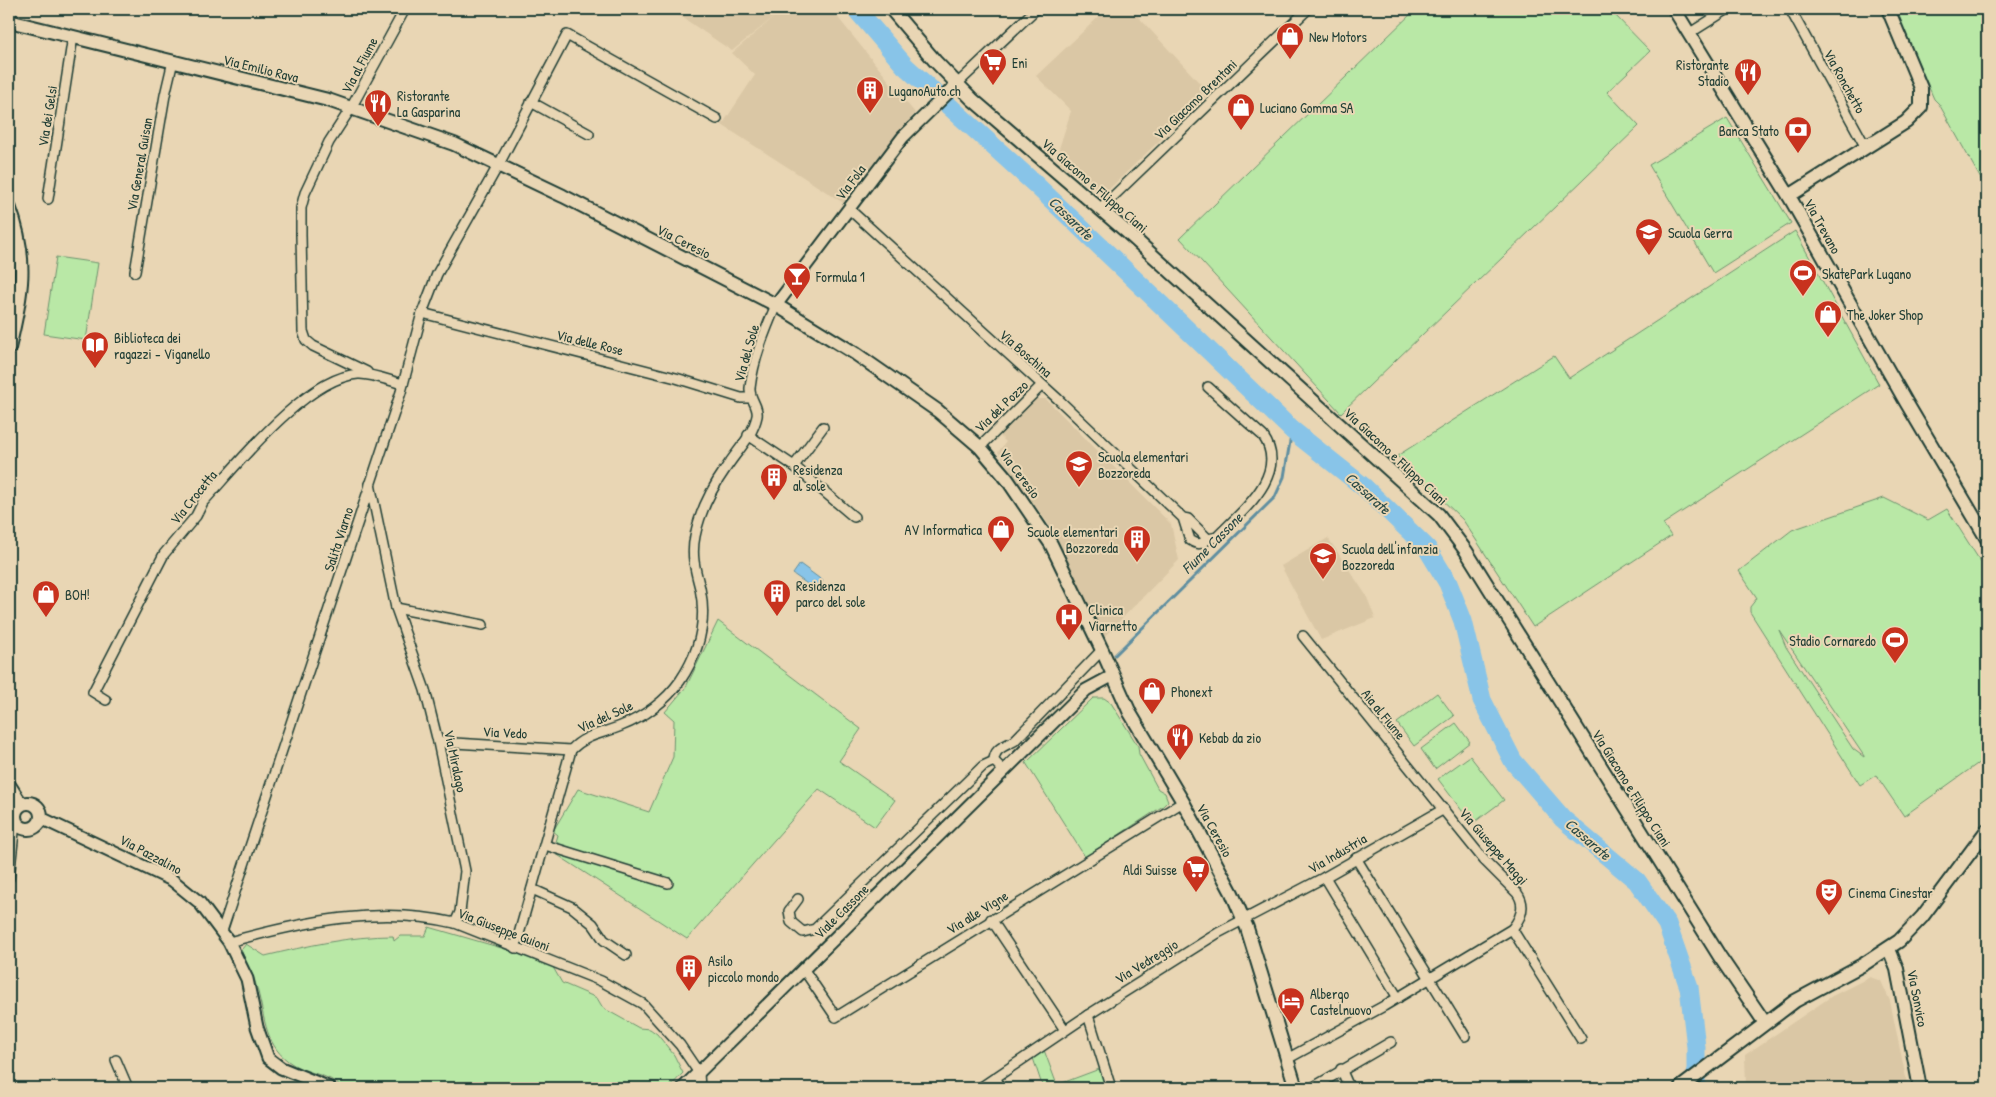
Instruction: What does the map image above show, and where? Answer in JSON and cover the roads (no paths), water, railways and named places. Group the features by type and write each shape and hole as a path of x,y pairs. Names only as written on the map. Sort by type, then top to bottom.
{"main road":[{"name":"Via Giacomo e Filippo Ciani","path":"891,9 954,87 1100,209 1439,515 1466,551 1720,957 1765,1023"},
{"name":"Via Trevano","path":"1674,9 1789,196 1913,414 1987,539"},
{"path":"1789,196 1887,134 1915,114 1921,107 1923,99 1915,71 1888,9"},
{"name":"Via Emilio Rava","path":"9,21 173,61 351,108 454,144 499,164"},
{"name":"Via Ceresio","path":"499,164 776,305 856,354 930,405 980,446 1007,479 1051,544 1130,713 1183,802 1232,892 1244,919 1296,1088"},
{"path":"9,206 19,237 23,272 19,305 9,348"},
{"path":"9,785 21,804"},
{"path":"28,802 40,810 41,818 34,828 25,828 14,821 16,811 21,804 28,802"},
{"path":"1680,1088 1795,1001 1889,949 1922,917 1987,830"},
{"name":"Via Sonvico","path":"1889,949 1897,968 1920,1088"}],"street":[{"name":"Via al Fiume","path":"351,108 405,9"},
{"path":"954,87 1036,9"},
{"name":"Via Giacomo Brentani","path":"1100,209 1308,9"},
{"path":"1690,33 1728,9"},
{"name":"Via Ronchetto","path":"1790,9 1864,144 1887,134"},
{"path":"499,164 567,35 717,118"},
{"name":"Via dei Gelsi","path":"48,199 73,36"},
{"name":"Via General Guisan","path":"135,272 165,95 173,61"},
{"name":"Via Fola","path":"776,305 903,137 954,87"},
{"path":"531,102 589,134"},
{"name":"Via Crocetta","path":"351,108 329,142 313,174 301,208 303,331 306,340 313,346 382,380"},
{"name":"Salita Viarno","path":"222,931 403,384 422,313 445,257 499,164"},
{"name":"Via Boschina","path":"849,209 1183,518 1188,519 1208,538 1202,544 1196,544 1190,540 1183,518"},
{"name":"Via del Sole","path":"515,948 571,750 585,738 620,727 658,704 679,682 689,666 701,634 703,618 702,602 692,558 697,525 708,496 748,435 757,416 756,408 750,398 752,376 776,305"},
{"name":"Via delle Rose","path":"422,313 676,378 741,398 750,398"},
{"name":"Via Crocetta","path":"106,700 93,692 164,554 196,516 203,502 281,417 328,383 358,374 403,384"},
{"name":"Via del Pozzo","path":"980,446 1042,386"},
{"path":"1208,387 1263,436 1270,445 1272,464 1260,491 1217,537 1208,538"},
{"path":"794,466 823,427"},
{"path":"748,435 794,466 854,516"},
{"name":"Via Miralago","path":"370,484 396,608 425,690 438,742 465,871 460,912 455,923"},
{"path":"396,608 484,625"},
{"name":"Aia al Fiume","path":"1303,636 1444,808"},
{"name":"Viale Cassone","path":"798,899 789,911 791,922 802,932 815,929 982,766 994,761 996,752 1014,741 1102,650"},
{"name":"Viale Cassone","path":"684,1088 1086,690 1112,676"},
{"name":"Via Vedo","path":"438,742 571,750"},
{"path":"994,761 1004,771"},
{"name":"Via alle Vigne","path":"804,970 836,1017 991,919 1183,802"},
{"name":"Via Industria","path":"1244,919 1325,877 1444,808"},
{"name":"Via Giuseppe Maggi","path":"1444,808 1484,860 1522,900 1521,914 1512,929"},
{"name":"Via Pazzalino","path":"41,818 172,880 199,902 229,942 247,979 261,1042 268,1058 281,1068 330,1088"},
{"path":"9,878 14,821"},
{"path":"545,845 668,883"},
{"path":"1356,858 1465,1036"},
{"path":"1325,877 1398,998"},
{"path":"532,889 572,907 593,924 604,940 626,955"},
{"name":"Via Giuseppe Guioni","path":"229,942 278,929 368,915 435,918 455,923 601,981 643,1004 680,1045 699,1073"},
{"path":"991,919 1065,1030"},
{"name":"Via Vedreggio","path":"980,1088 1088,1015 1244,919"},
{"path":"1287,1059 1398,998 1512,929 1581,1039"},
{"path":"1088,1015 1111,1088"},
{"path":"1312,1088 1341,1069 1390,1042"},
{"path":"116,1060 128,1088"},
{"path":"1341,1069 1349,1087"},
{"path":"699,1073 700,1088"},
{"path":"996,1078 1000,1088"}],"water":[{"path":"800,564 823,581 816,590 793,574"}],"waterway":[{"name":"Cassarate","path":"856,9 905,66 1035,184 1292,430 1365,488 1427,548 1448,583 1463,621 1482,700 1513,761 1563,819 1637,881 1667,924 1689,987 1696,1047 1696,1088"},
{"name":"Fiume Cassone","path":"1115,655 1275,497 1284,477 1292,430"}],"place":[{"name":"New Motors","path":"1290,60"},
{"name":"Eni","path":"993,86"},
{"name":"Ristorante Stadio","path":"1748,96"},
{"name":"LuganoAuto.ch","path":"870,114"},
{"name":"Ristorante La Gasparina","path":"378,127"},
{"name":"Luciano Gomma SA","path":"1241,131"},
{"name":"Banca Stato","path":"1798,154"},
{"name":"Scuola Gerra","path":"1649,256"},
{"name":"SkatePark Lugano","path":"1803,297"},
{"name":"Formula 1","path":"797,300"},
{"name":"The Joker Shop","path":"1828,338"},
{"name":"Biblioteca dei ragazzi - Viganello","path":"95,369"},
{"name":"Scuola elementari Bozzoreda","path":"1079,488"},
{"name":"Residenza al sole","path":"774,501"},
{"name":"AV Informatica","path":"1001,553"},
{"name":"Scuole elementari Bozzoreda","path":"1137,563"},
{"name":"Scuola dell'infanzia Bozzoreda","path":"1323,580"},
{"name":"Residenza parco del sole","path":"777,617"},
{"name":"BOH!","path":"46,618"},
{"name":"Clinica Viarnetto","path":"1069,641"},
{"name":"Stadio Cornaredo","path":"1895,664"},
{"name":"Phonext","path":"1152,715"},
{"name":"Kebab da zio","path":"1180,761"},
{"name":"Aldi Suisse","path":"1196,893"},
{"name":"Cinema Cinestar","path":"1829,916"},
{"name":"Asilo piccolo mondo","path":"689,992"},
{"name":"Albergo Castelnuovo","path":"1291,1025"}]}
